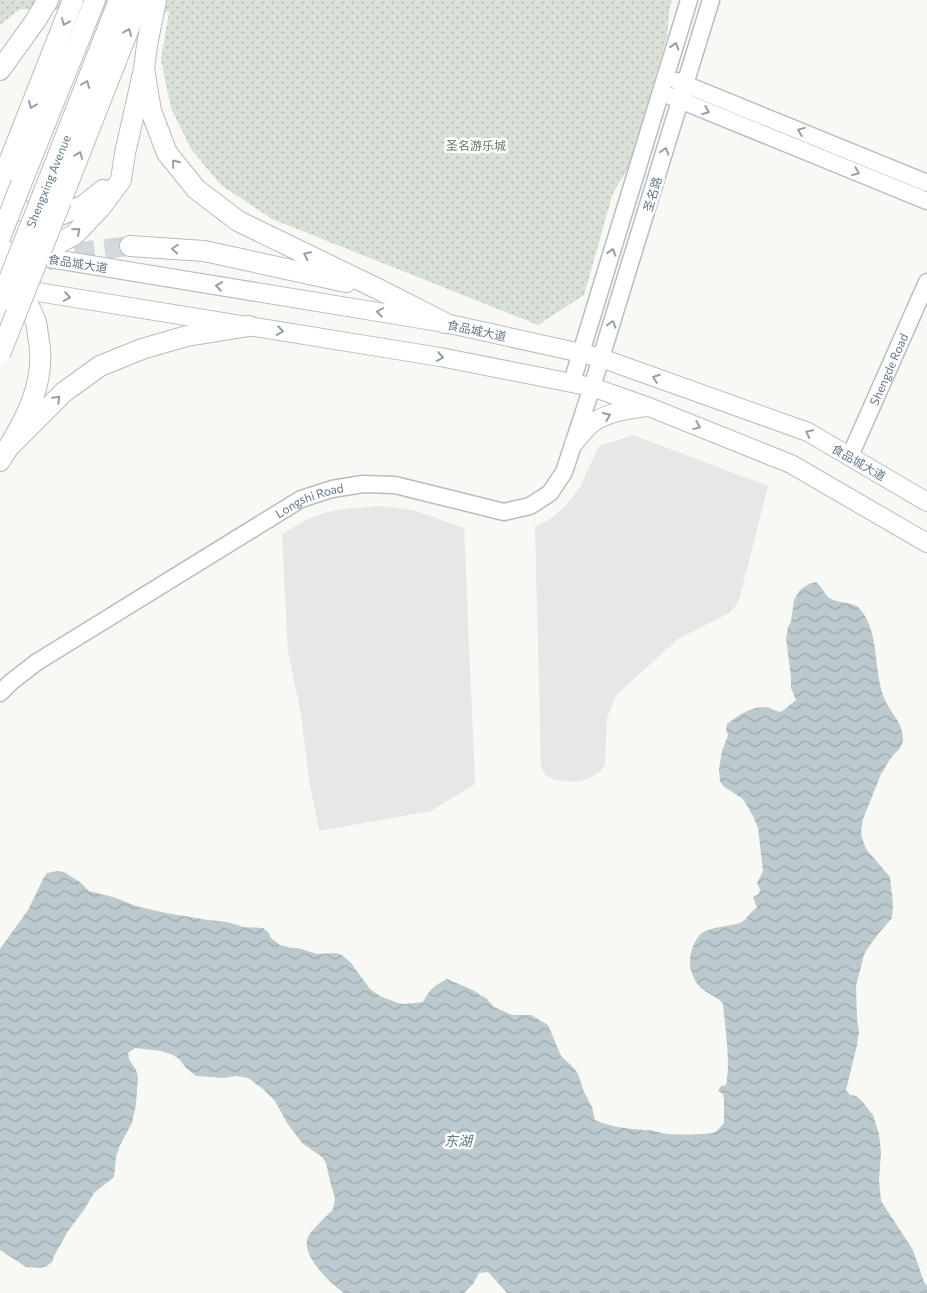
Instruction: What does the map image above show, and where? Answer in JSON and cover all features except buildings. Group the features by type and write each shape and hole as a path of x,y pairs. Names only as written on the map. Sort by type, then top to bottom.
{"highway":[{"path":"0,70 48,0"},
{"path":"65,47 73,0"},
{"path":"65,47 95,0"},
{"path":"105,62 119,0"},
{"path":"105,62 140,0"},
{"path":"5,453 32,402 40,375 41,349 35,319 10,287 1,258 35,256 74,235 101,207 121,180 156,0"},
{"path":"0,53 36,20"},
{"name":"Shengxing Avenue","path":"0,238 8,182 65,47"},
{"name":"Shengxing Avenue","path":"0,302 52,197 105,62"},
{"path":"144,69 151,111 167,153 196,190 238,220 445,323"},
{"path":"0,197 12,207 35,215 60,215 83,206 111,184 125,153"},
{"path":"0,354 52,197"},
{"path":"130,246 204,252 378,288"},
{"path":"5,453 64,392 100,366 142,348 187,336 249,326"}],"main road":[{"name":"圣名路","path":"572,382 689,0"},
{"name":"圣名路","path":"592,387 711,0"},
{"path":"666,76 927,183"},
{"path":"660,93 927,201"},
{"name":"食品城大道","path":"35,256 445,323 602,358 808,432 927,502"},
{"name":"Shengde Road","path":"850,456 927,282"},
{"path":"10,287 440,357 592,387 649,407 791,464 927,543"},
{"name":"Longshi Road","path":"0,693 37,662 301,500 332,489 363,484 395,485 504,512 530,506 550,493 564,472 592,387"},
{"path":"574,443 591,424 608,415 624,410 649,407"}],"shaded area":[{"path":"633,435 768,486 739,600 734,608 729,613 678,639 616,695 607,718 605,765 601,771 588,779 575,782 553,779 546,775 541,768 535,527 549,520 572,498 580,487 599,446"},
{"path":"381,506 413,510 464,528 475,784 431,811 319,831 309,779 301,714 288,651 282,534 310,518 328,512"}],"green space":[{"name":"圣名游乐城","path":"0,0 672,0 667,37 629,167 613,193 584,295 538,325 272,219 221,185 191,149 171,108 161,60 169,12 20,9 0,25"}],"water":[{"name":"东湖","path":"816,582 828,597 857,606 866,618 871,629 878,676 884,698 899,723 903,739 902,745 881,774 863,819 861,831 866,849 890,877 893,904 892,918 864,955 856,986 859,1032 846,1090 850,1095 856,1096 861,1100 873,1115 879,1134 881,1153 879,1180 881,1201 913,1250 927,1286 927,1293 507,1293 488,1272 479,1273 473,1284 464,1293 344,1293 325,1276 308,1252 308,1237 332,1211 334,1205 335,1198 326,1163 322,1157 302,1143 287,1123 275,1101 248,1078 236,1076 224,1078 196,1076 173,1055 161,1051 135,1048 128,1053 138,1077 136,1104 132,1123 116,1157 114,1177 94,1193 68,1231 52,1262 47,1266 40,1268 26,1267 0,1250 0,949 28,910 44,877 47,873 58,871 64,872 80,882 89,891 113,897 136,906 166,913 227,922 244,927 263,928 280,945 317,954 336,953 342,955 351,963 370,989 380,996 398,1003 423,1002 433,988 447,979 475,991 486,998 494,1007 512,1015 531,1015 548,1025 561,1056 578,1074 584,1092 592,1107 595,1120 620,1127 651,1130 668,1134 685,1135 715,1132 724,1123 723,1094 718,1091 721,1086 726,1085 728,1066 723,1004 702,989 697,983 690,967 691,954 699,935 711,929 740,923 757,908 753,897 759,894 760,889 757,883 763,871 758,828 753,816 743,799 723,786 720,781 719,769 722,751 728,735 726,730 727,724 736,717 761,707 781,712 796,700 791,688 786,639 788,627 791,622 794,600 800,590"}],"tunnel":[{"path":"46,261 72,253 130,246"}]}
